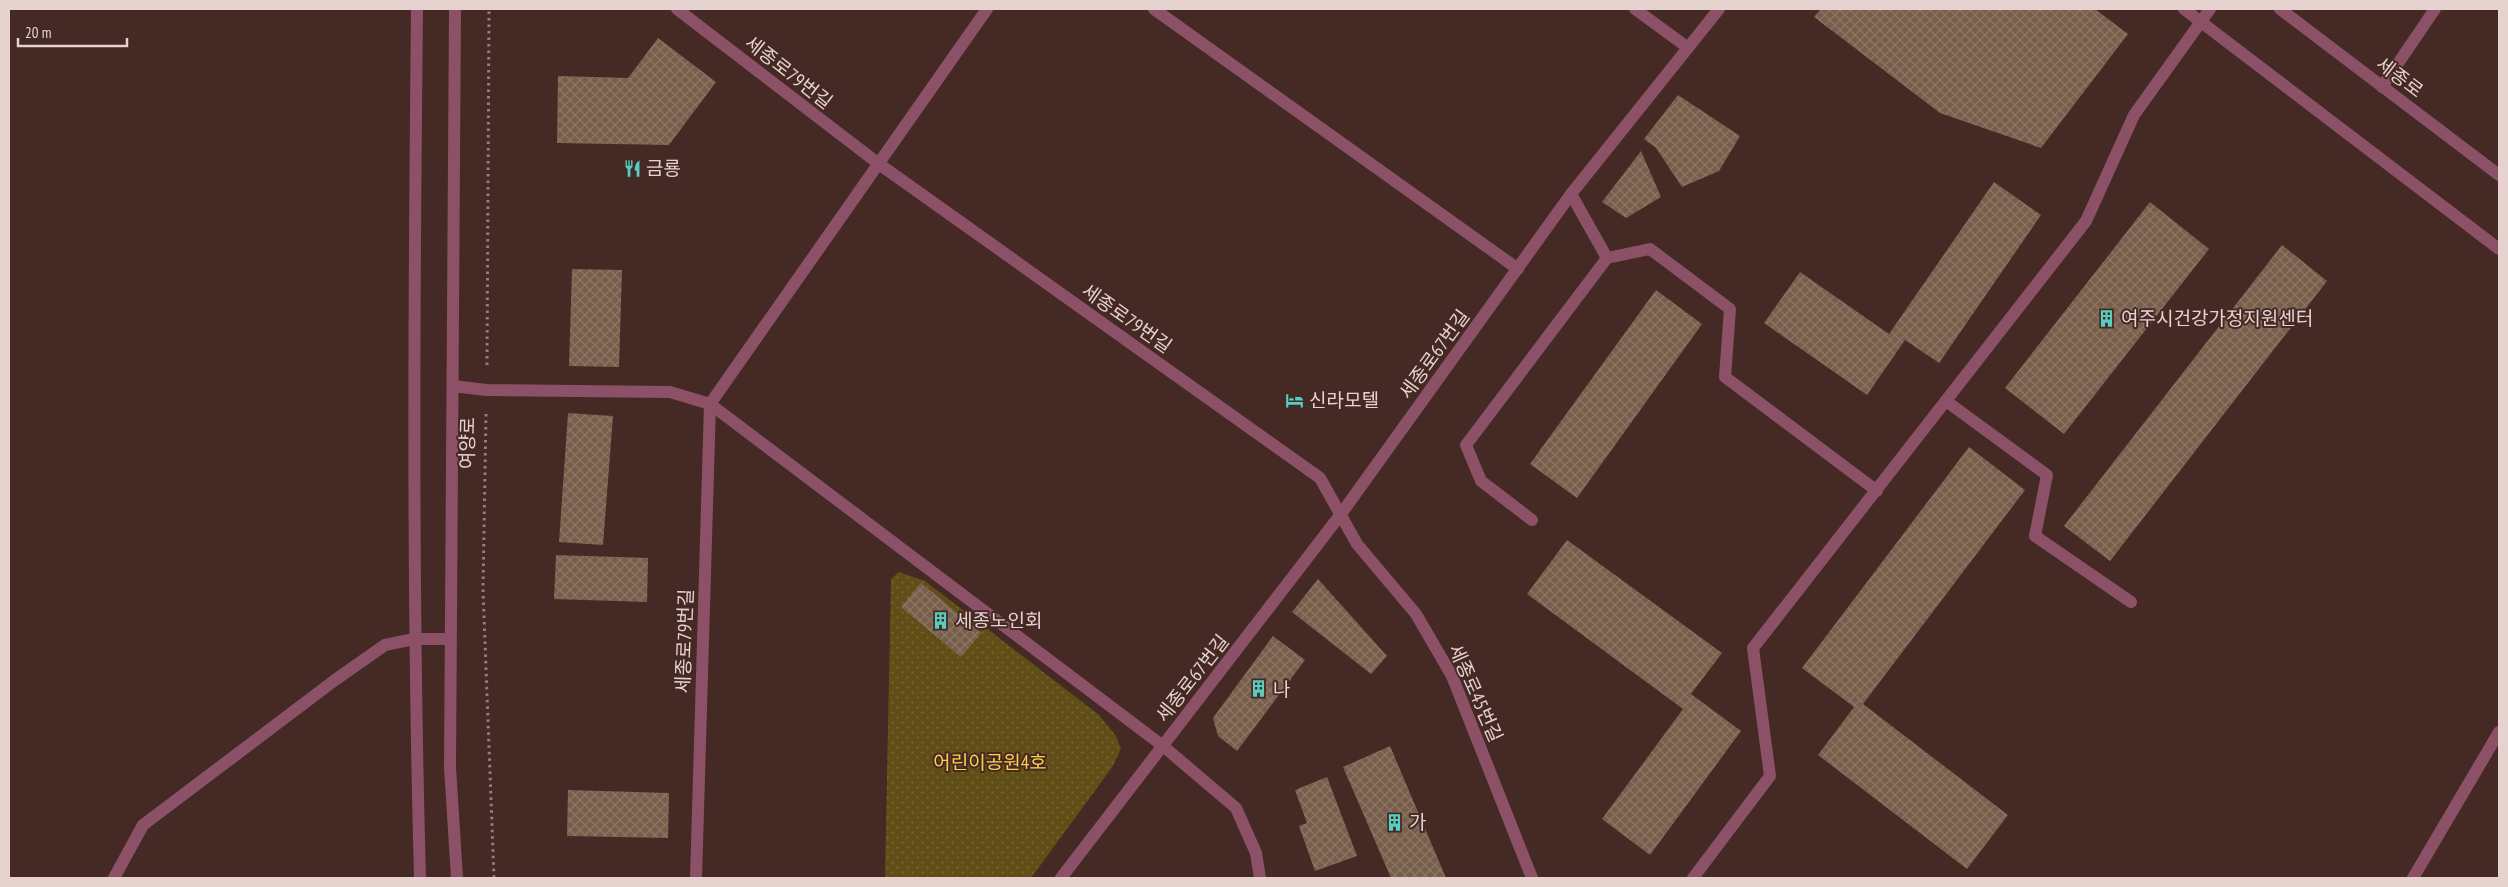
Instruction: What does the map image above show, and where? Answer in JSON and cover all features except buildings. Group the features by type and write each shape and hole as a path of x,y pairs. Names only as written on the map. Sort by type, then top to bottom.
{"street":[{"path":"417,9 413,346 414,639 420,878"},
{"name":"여양로","path":"455,9 450,768 457,878"},
{"name":"세종로79번길","path":"676,9 879,164 1320,478 1342,514"},
{"path":"710,404 987,9"},
{"path":"1154,9 1518,269"},
{"path":"1635,9 1688,47"},
{"name":"세종로67번길","path":"1061,878 1342,514 1571,194 1719,9"},
{"path":"2184,9 2499,249"},
{"path":"1693,878 1770,776 1753,648 2086,221 2134,115 2210,9"},
{"name":"세종로","path":"2280,9 2499,175"},
{"path":"2382,87 2435,9"},
{"path":"1571,194 1607,258"},
{"path":"1532,520 1480,481 1466,445 1607,258 1650,249 1730,309 1725,377 1877,491"},
{"path":"453,386 486,390 670,392 710,404 1163,746"},
{"path":"1946,402 2047,475 2035,536 2131,602"},
{"name":"세종로79번길","path":"696,878 710,404"},
{"name":"세종로45번길","path":"1342,514 1357,544 1416,614 1452,676 1532,878"},
{"path":"114,878 143,825 385,645 414,639 450,639"},
{"path":"2413,878 2499,732"},
{"name":"세종로67번길","path":"1163,746 1236,808 1256,853 1260,878"}],"path":[{"name":"여양로","path":"489,9 483,589 494,878"}],"green space":[{"name":"어린이공원4호","path":"899,572 925,581 1099,715 1116,736 1121,749 1113,766 1031,878 885,878 891,579"}],"place":[{"name":"금룡","path":"632,168"},
{"name":"여주시건강가정지원센터","path":"2107,318"},
{"name":"신라모텔","path":"1295,400"},
{"name":"세종노인회","path":"941,620"},
{"name":"나","path":"1259,689"},
{"name":"가","path":"1395,822"}]}
